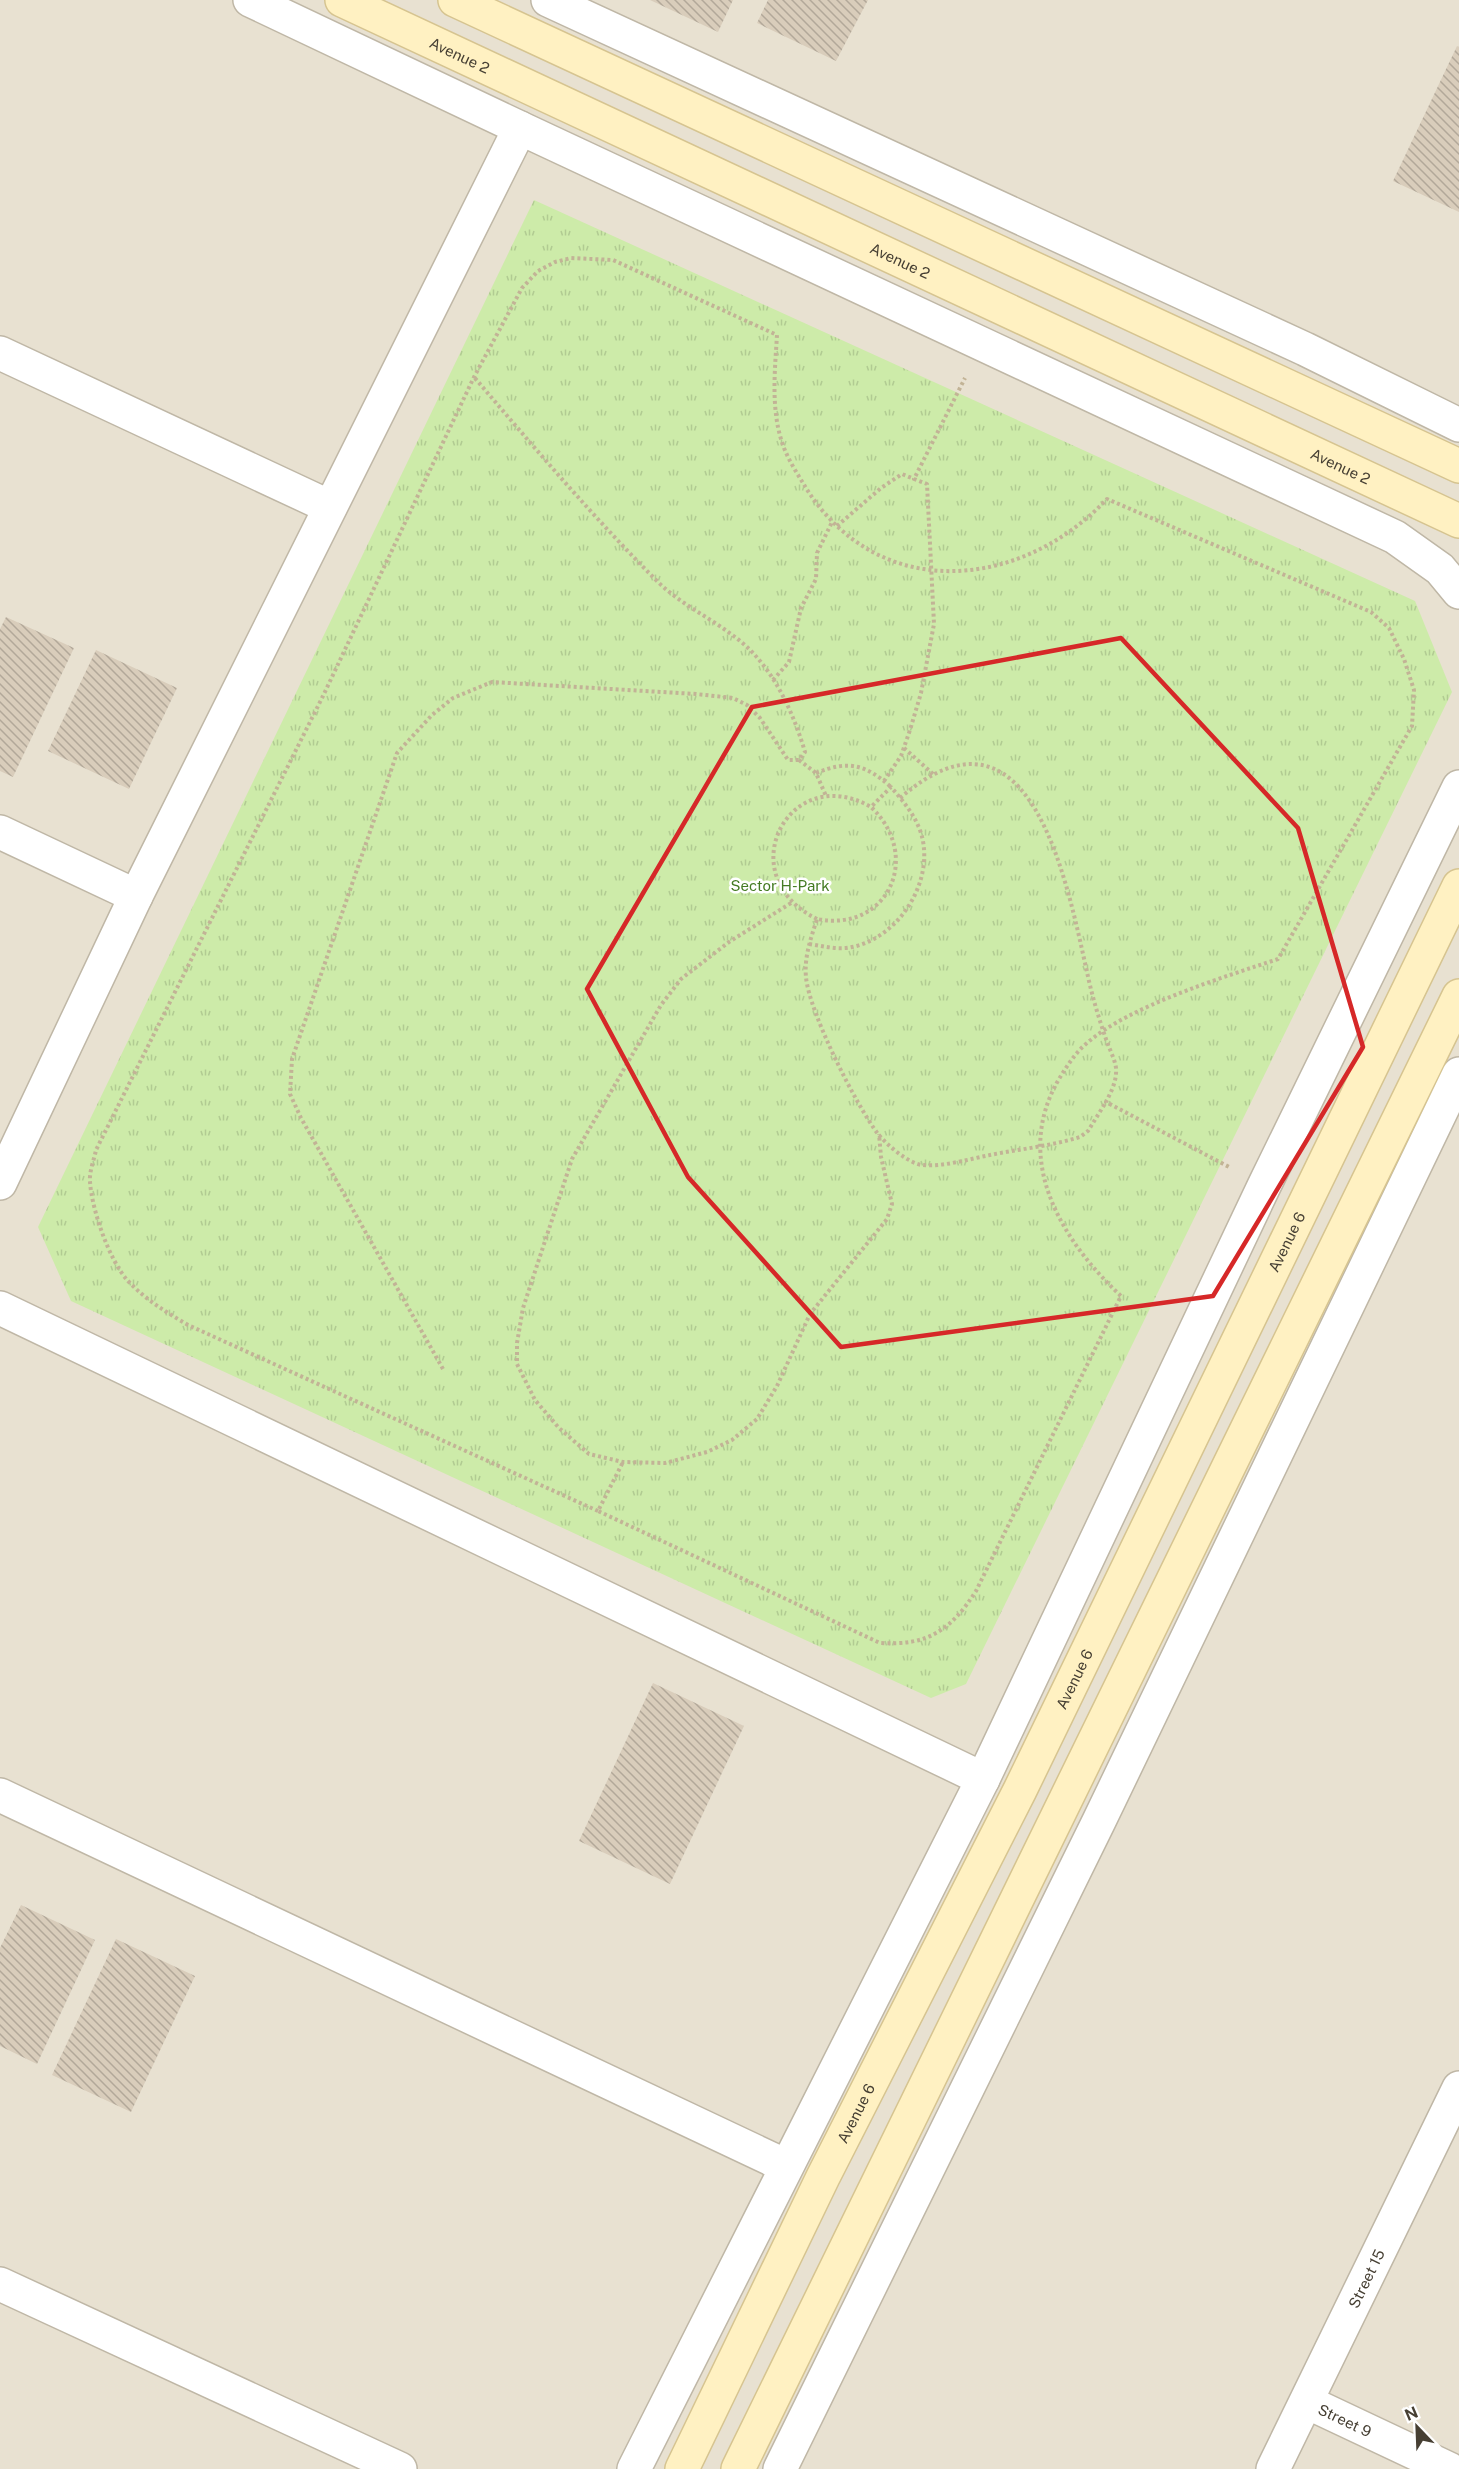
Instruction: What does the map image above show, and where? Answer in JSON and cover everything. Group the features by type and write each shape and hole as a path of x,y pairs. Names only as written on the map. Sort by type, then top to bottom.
{"main road":[{"name":"Avenue 2","path":"342,0 1253,424 1453,524"},
{"path":"455,0 1285,383 1459,466"},
{"name":"Avenue 6","path":"682,2469 824,2177 1025,1779 1459,886"},
{"path":"738,2469 1459,996"}],"street":[{"path":"250,0 1395,537 1440,569 1459,592"},
{"path":"548,0 1305,349 1459,425"},
{"path":"0,1183 136,896 520,128"},
{"path":"1285,383 1305,349"},
{"path":"0,353 330,507"},
{"path":"1233,463 1253,424"},
{"path":"634,2469 983,1779 1264,1186 1459,788"},
{"path":"0,832 136,896"},
{"path":"1391,927 1430,945"},
{"path":"780,2469 1099,1821 1459,1074"},
{"path":"0,1308 983,1779"},
{"path":"0,1795 786,2166"},
{"name":"Street 15","path":"1274,2469 1459,2088"},
{"path":"0,2284 400,2469"},
{"name":"Street 9","path":"1307,2402 1449,2469"}],"path":[{"path":"571,258 612,260 777,335 775,403 781,440 795,471 832,522 881,555 899,563 931,571 994,567 1021,559 1088,519 1107,499 1371,612 1389,628 1404,659 1414,690 1412,726 1278,959 1178,995 1104,1031 1086,1043 1068,1065 1047,1100 1039,1146 1045,1181 1061,1222 1089,1263 1121,1296 976,1591 962,1613 949,1625 928,1638 902,1644 880,1643 598,1511 188,1325 155,1305 127,1279 95,1215 90,1180 96,1150 323,696 474,377 522,288 538,271 555,262 571,258"},
{"path":"914,479 983,344"},
{"path":"474,377 658,583 743,644 773,680 797,724 806,752 799,760"},
{"path":"837,526 881,488 902,474 927,484 934,624 929,656 904,748 884,781"},
{"path":"773,680 789,662 801,608 816,579 817,553 832,522"},
{"path":"443,1369 290,1094 292,1059 397,753 432,715 453,698 492,682 696,694 733,698 747,705 760,718 788,760 799,760 816,773 826,796"},
{"path":"904,748 933,774"},
{"path":"817,919 809,944 806,977 811,1003 828,1042 879,1134 907,1158 921,1165 1039,1146 1080,1137 1088,1131 1114,1087 1116,1067 1096,1010 1065,874 1054,843 1041,817 1022,791 1004,774 980,764 959,765 933,774 900,798"},
{"path":"809,944 832,948 862,944 889,928 911,903 922,876 923,844 916,822 891,787 869,770 856,765 839,765 816,773"},
{"path":"872,807 891,787"},
{"path":"826,796 858,799 872,807 881,816 895,843 898,858 896,875 889,891 877,904 850,920 836,923 817,919 791,903 774,873 773,856 782,824 792,812 806,803 826,796"},
{"path":"791,903 738,936 681,979 661,1005 572,1159 523,1308 516,1343 517,1364 535,1400 559,1428 589,1454 623,1462 665,1463 707,1452 732,1440 757,1419 777,1386 810,1314 887,1219 892,1204 881,1157 879,1134"},
{"path":"1106,1102 1264,1186"},
{"path":"598,1511 623,1462"}],"highlighted area":[{"path":"1121,638 1298,828 1363,1047 1213,1296 841,1347 688,1177 587,989 752,707"}],"shaded area":[{"path":"0,0 1459,0 1459,2469 0,2469"}],"green space":[{"name":"Sector H-Park","path":"534,200 1415,601 1452,692 966,1684 931,1698 71,1301 38,1227"}],"building":[{"path":"650,0 733,0 718,32"},
{"path":"768,0 868,0 836,61 757,23"},
{"path":"1457,46 1459,47 1459,212 1393,181"},
{"path":"6,617 74,648 13,777 0,771 0,629"},
{"path":"96,650 177,688 129,789 48,751"},
{"path":"653,1683 744,1726 670,1884 579,1841"},
{"path":"21,1905 95,1940 37,2064 0,2046 0,1948"},
{"path":"116,1939 195,1976 131,2112 52,2075"}]}
